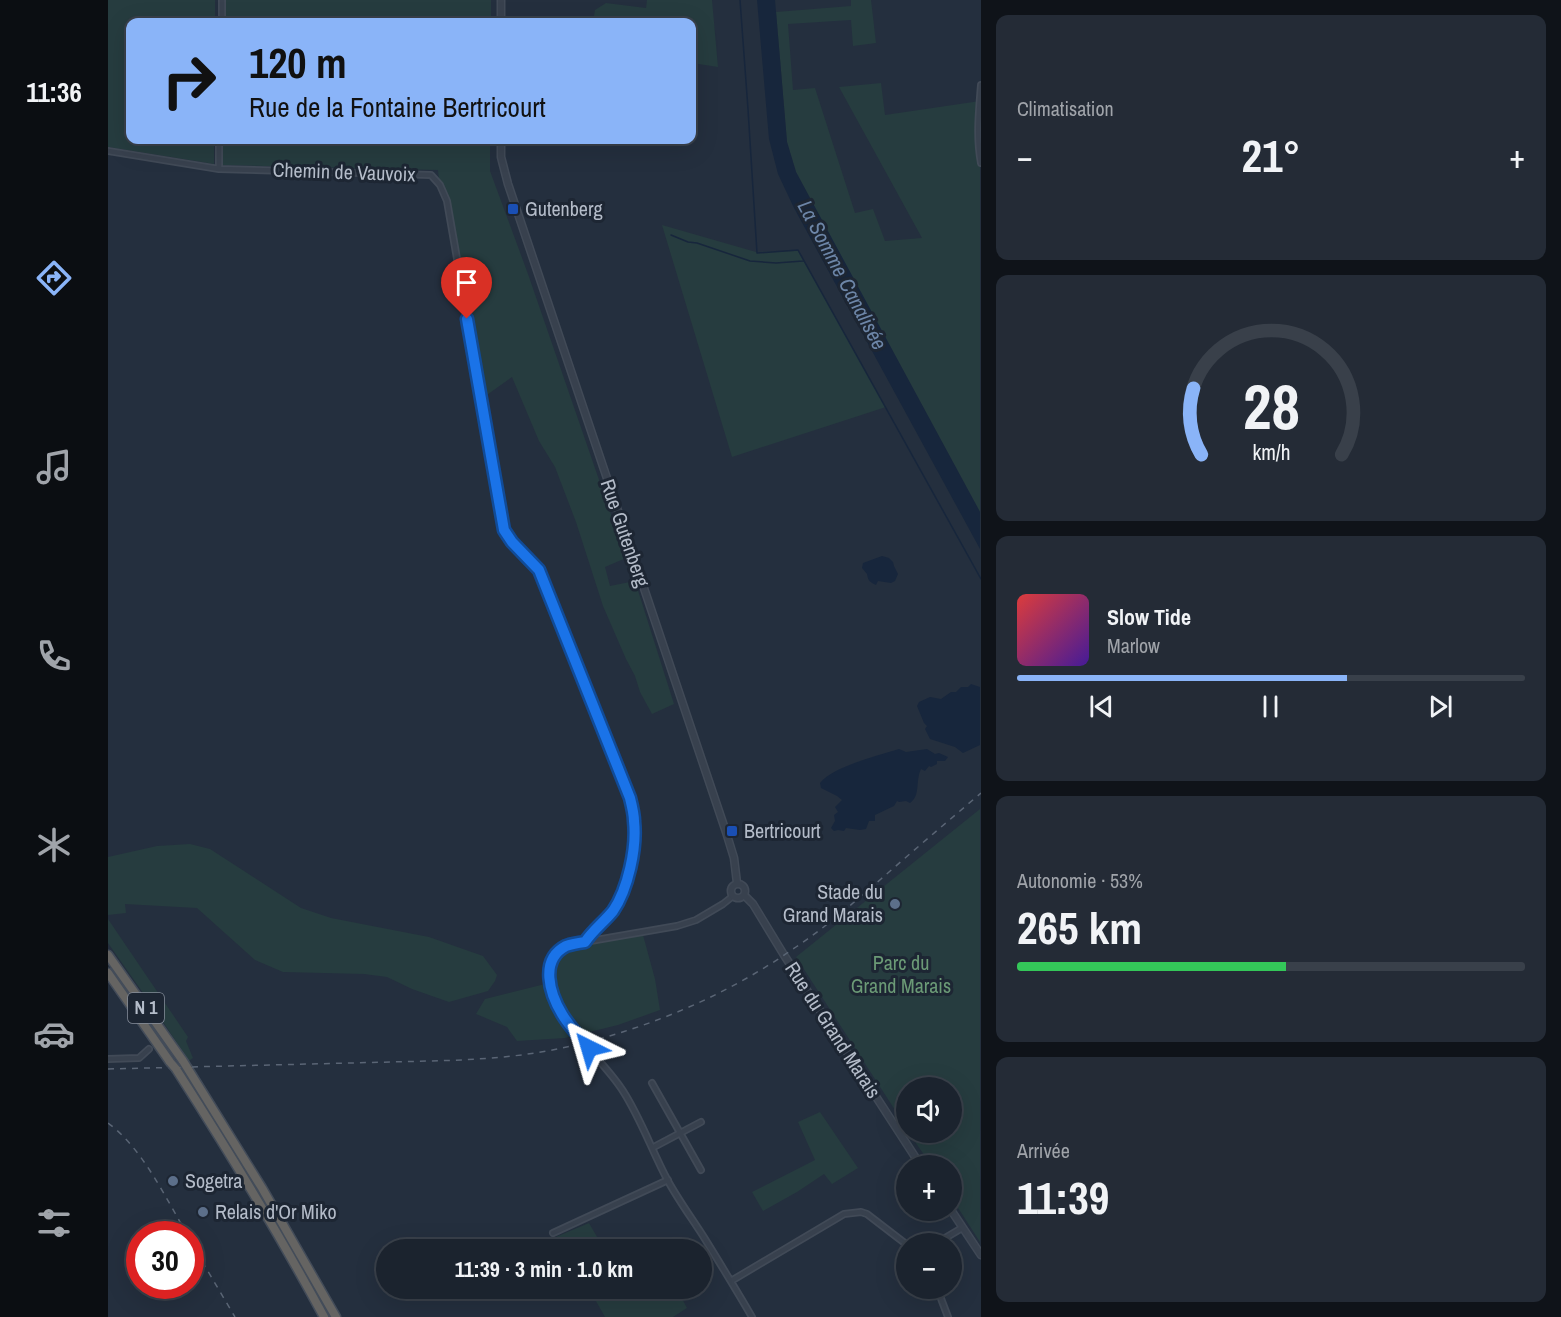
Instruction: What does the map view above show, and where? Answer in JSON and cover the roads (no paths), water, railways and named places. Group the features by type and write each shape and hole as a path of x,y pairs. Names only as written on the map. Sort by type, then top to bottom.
{"highway":[{"name":"N 1","path":"108,954 186,1065 262,1188 336,1317"},
{"name":"N 1","path":"108,973 173,1065 256,1198 324,1317"}],"street":[{"path":"222,0 222,18"},
{"path":"501,0 501,18"},
{"path":"981,85 978,122 978,150 981,163"},
{"path":"219,144 219,169"},
{"name":"Rue Gutenberg","path":"501,144 501,158 508,184 726,832 734,858 737,884"},
{"name":"Chemin de Vauvoix","path":"108,151 219,169 431,175 440,185 447,201 504,530 512,542 539,570 630,798 634,839 628,880 614,909 591,932 585,942"},
{"path":"742,884 745,888 744,895 739,898 733,896 731,888 742,884"},
{"name":"Rue du Grand Marais","path":"744,895 753,904 914,1155"},
{"path":"733,896 696,920 677,926 566,946 550,965 549,980 561,1013 622,1089 668,1180 752,1317"},
{"path":"108,1059 139,1058 149,1049"},
{"path":"652,1083 701,1170"},
{"path":"652,1148 701,1122"},
{"path":"553,1233 668,1180"},
{"path":"731,1281 844,1214 861,1212 867,1214 896,1236"},
{"path":"958,1221 981,1255"},
{"path":"954,1233 962,1228"},
{"path":"941,1299 948,1317"}],"water":[{"name":"La Somme Canalisée","path":"757,0 775,0 787,142 796,172 980,512 980,549 794,208 778,174 769,139"},
{"path":"882,556 893,562 898,574 895,581 891,583 878,581 876,585 869,580 862,568 863,563"},
{"path":"971,684 980,687 980,745 963,753 955,747 930,739 925,729 927,726 917,706 919,702 930,697 941,699"},
{"path":"899,749 906,752 927,749 935,754 939,753 948,757 945,761 937,761 937,764 929,766 925,771 921,769 916,796 910,803 897,801 894,806 875,815 875,821 869,821 866,829 846,828 844,831 834,831 831,828 835,821 834,815 838,812 835,807 842,800 821,788 820,783 845,767"}],"waterway":[{"path":"740,0 757,253 798,250 981,579"},
{"path":"671,235 750,261 776,263 803,261"}],"railway":[{"path":"108,1069 474,1059 547,1051 613,1035 677,1012 768,966 839,915 981,793"},
{"path":"108,1123 121,1134 143,1160 180,1221"},
{"path":"204,1265 235,1317"}],"place":[{"name":"Gutenberg","path":"513,209"},
{"name":"Bertricourt","path":"732,831"},
{"name":"Stade du Grand Marais","path":"895,904"},
{"name":"Sogetra","path":"173,1181"},
{"name":"Relais d'Or Miko","path":"203,1212"}],"park label":[{"name":"Parc du Grand Marais","path":"901,974"}]}
